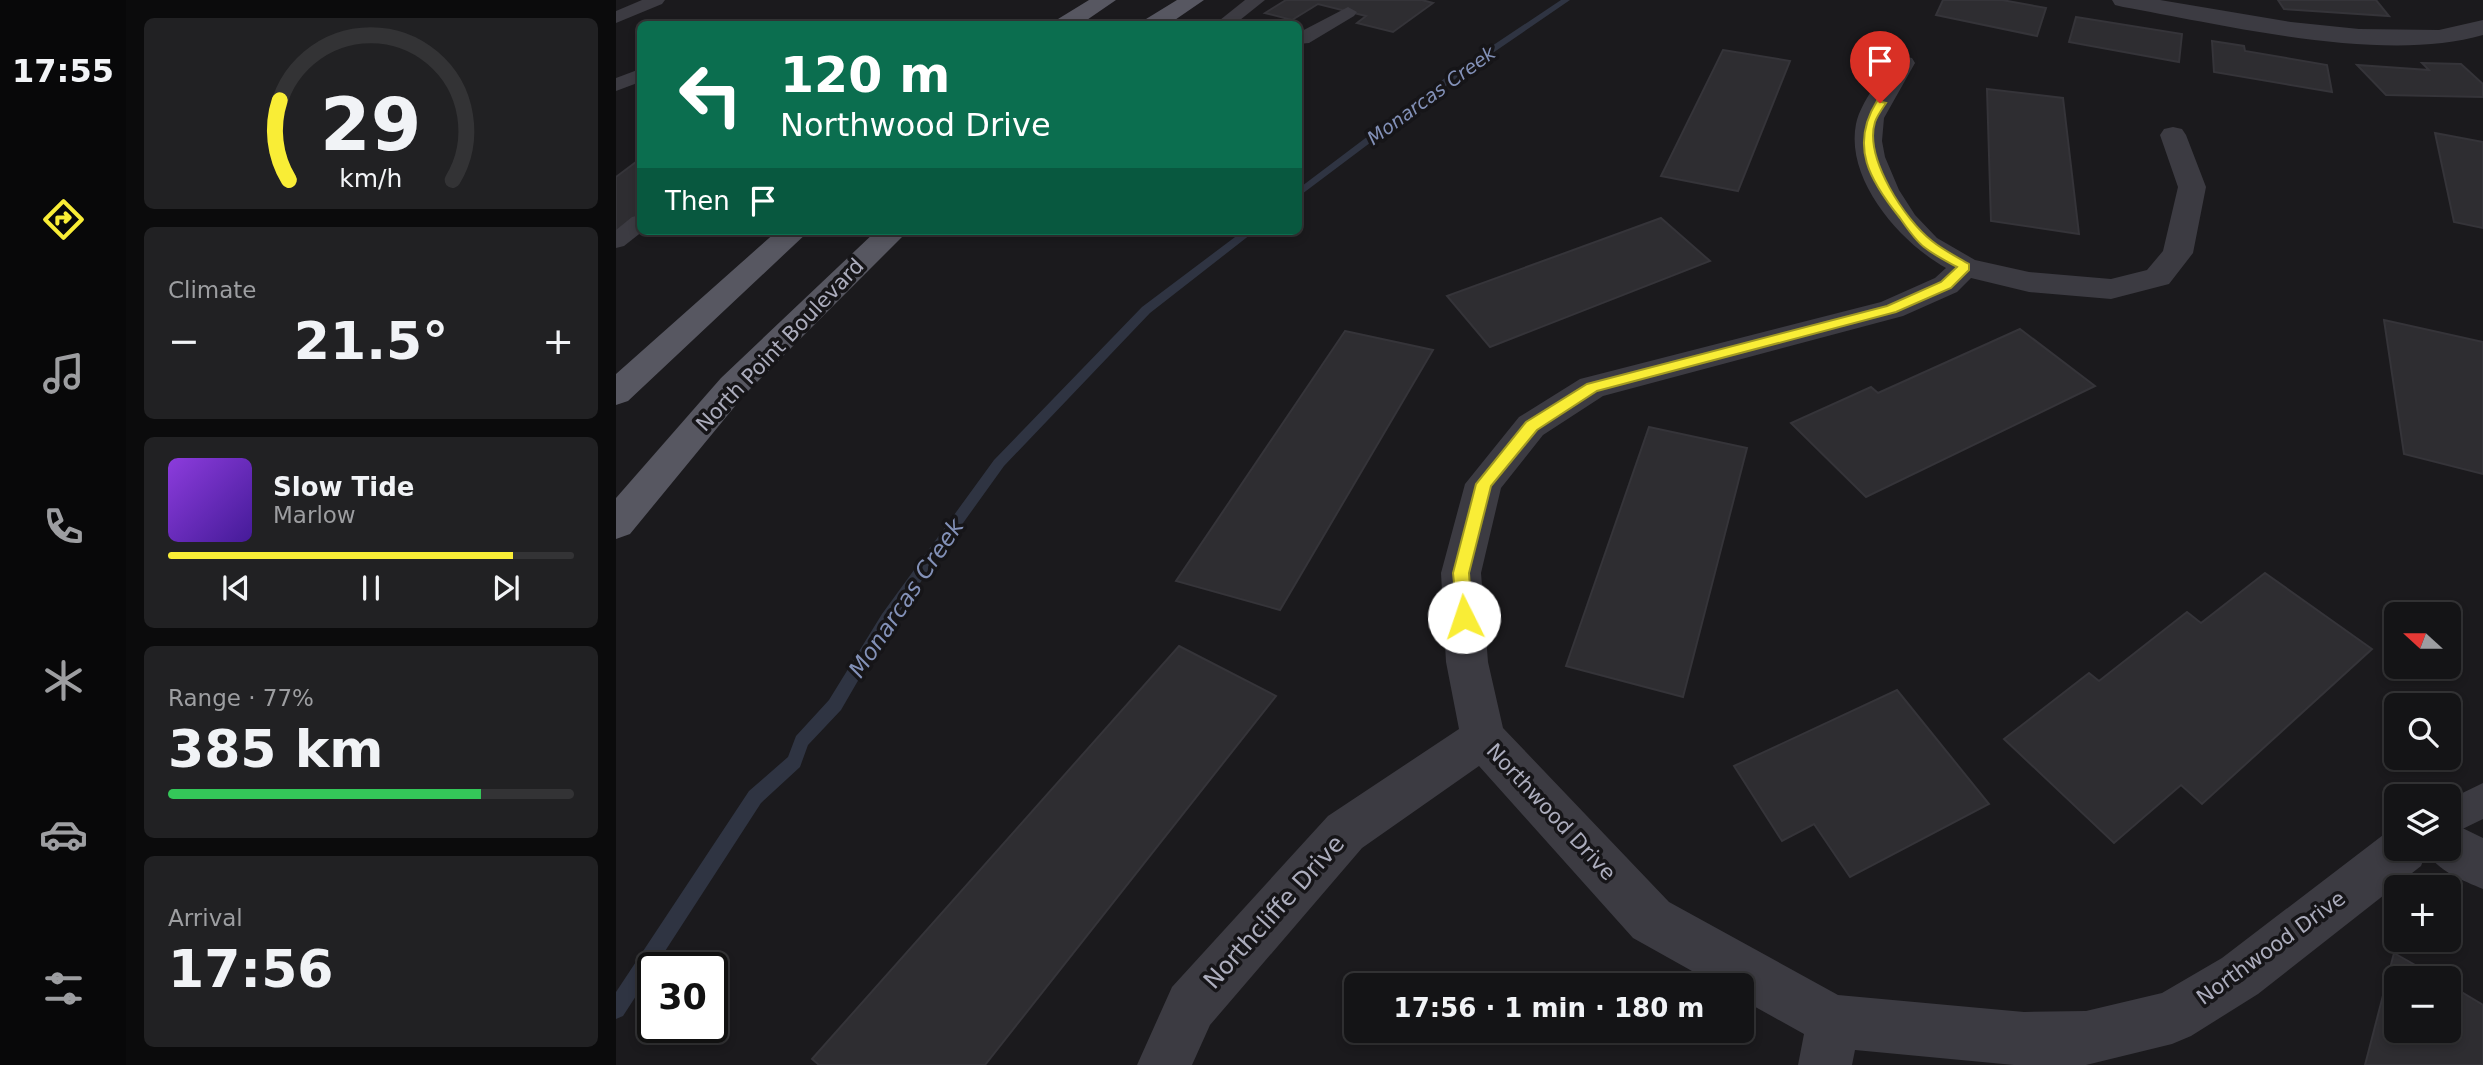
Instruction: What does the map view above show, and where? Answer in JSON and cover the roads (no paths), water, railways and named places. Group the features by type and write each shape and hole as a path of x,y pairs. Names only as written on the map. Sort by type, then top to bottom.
{"main road":[{"path":"1071,21 1105,0"},
{"path":"1159,21 1194,0"},
{"path":"616,393 790,235"},
{"name":"North Point Boulevard","path":"616,524 733,386 889,235"}],"street":[{"path":"2123,0 2259,25 2342,36 2425,38 2483,27"},
{"path":"1903,63 1869,123 1872,162 1884,191 1906,221 1926,243 1965,267 2029,282 2111,289 2158,277 2178,253 2192,187 2173,135"},
{"name":"Northwood Drive","path":"1965,267 1946,285 1892,309 1592,387 1531,426 1484,484 1461,573 1467,662 1483,738 1651,920 1829,1043 2087,1038 2172,1017 2240,976 2388,861"},
{"name":"Northcliffe Drive","path":"1164,1065 1191,1006 1345,832 1483,738"},
{"path":"2461,852 2483,865"}],"lane":[{"path":"616,19 656,0"},
{"path":"1228,21 1258,0 1277,5"},
{"path":"1302,39 1348,12"},
{"path":"1313,16 1332,21"},
{"path":"616,19 637,27"},
{"path":"616,85 637,76"},
{"path":"616,241 637,224"},
{"path":"2461,812 2483,800"}],"waterway":[{"name":"Monarcas Creek","path":"1302,191 1456,74 1566,0"},
{"name":"Monarcas Creek","path":"616,1009 755,797 794,762 802,741 835,705 887,618 999,463 1146,310 1245,235"}]}
